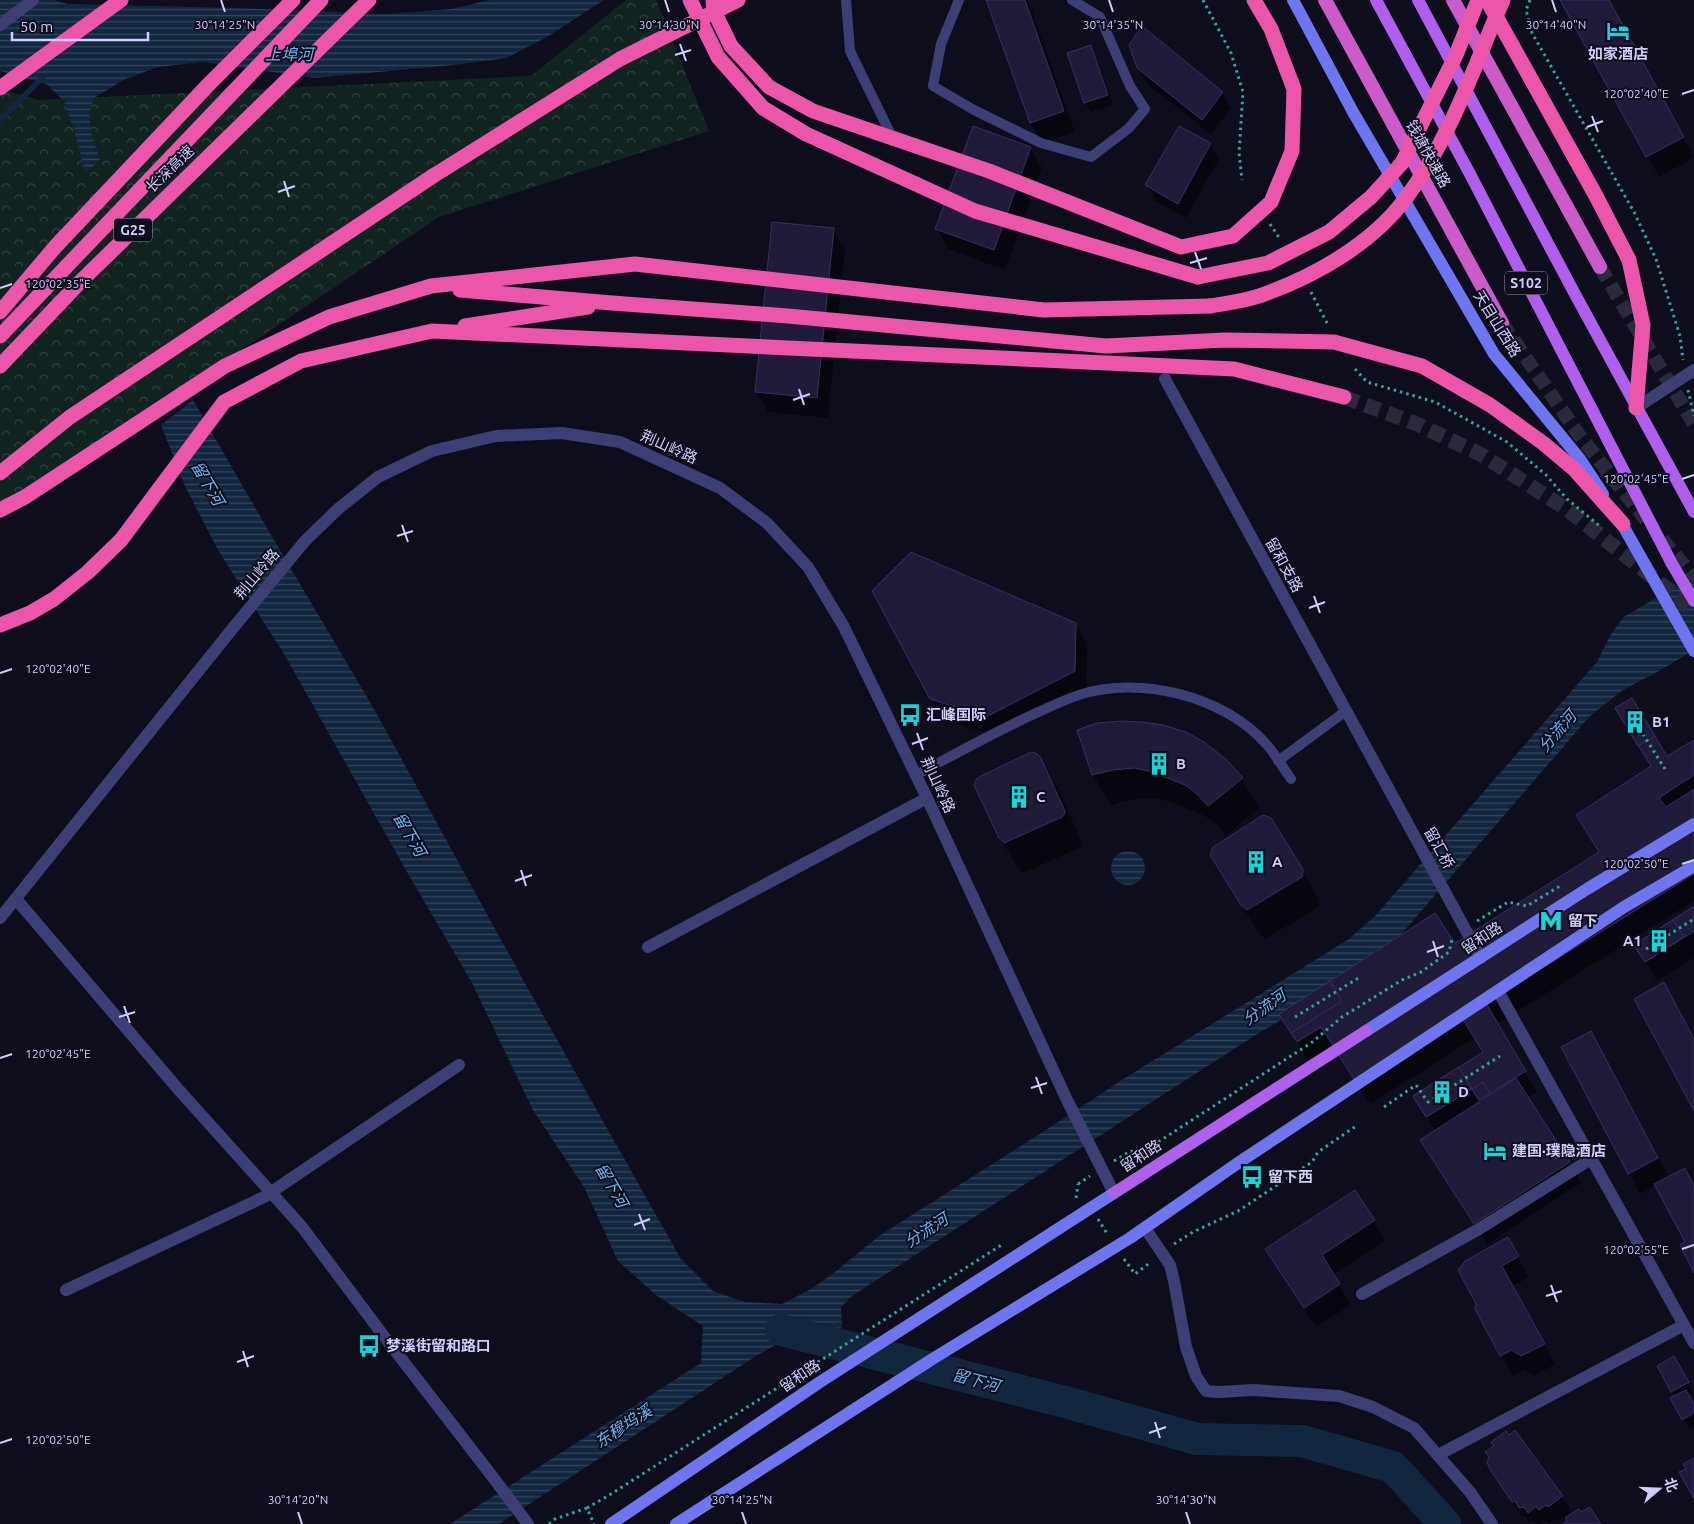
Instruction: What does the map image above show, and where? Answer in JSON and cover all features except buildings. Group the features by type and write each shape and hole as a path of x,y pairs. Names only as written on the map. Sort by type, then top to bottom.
{"highway":[{"path":"0,88 121,0"},
{"path":"0,312 55,247 210,83 293,0"},
{"name":"长深高速","path":"0,336 321,0"},
{"name":"长深高速","path":"0,366 79,283 368,0"},
{"path":"713,0 714,12 731,46 769,87 813,111 989,171 1181,247 1233,236 1271,202 1292,151 1294,89 1271,29 1254,0"},
{"path":"0,473 70,417 433,176 620,59 738,0"},
{"name":"钱塘快速路","path":"1325,0 1502,324"},
{"path":"1453,0 1600,268"},
{"path":"693,6 718,57 764,108 806,134 975,211 1198,277 1268,263 1328,232 1371,197 1402,163 1456,55 1478,0"},
{"path":"1487,0 1596,196 1629,260 1643,324 1636,408"},
{"path":"0,510 25,497 225,366 328,317 428,287 635,264 1044,310 1210,306 1261,296 1308,276 1350,250 1378,228 1405,199 1430,161 1450,122 1503,0"},
{"path":"428,287 788,316 1106,346 1225,340 1334,342 1422,366 1490,405 1543,443 1574,469 1623,524"},
{"path":"0,625 30,613 54,599 88,572 121,540 224,402 301,361 432,331 612,303"},
{"path":"432,331 1234,369 1344,397"}],"main road":[{"name":"天目山西路","path":"1293,0 1353,112 1494,354 1580,459 1623,524 1694,651"},
{"name":"S102","path":"1376,0 1475,183 1672,564 1694,601"},
{"name":"S102","path":"1418,0 1636,408 1694,512"},
{"name":"留和路","path":"612,1524 879,1343 1587,889 1694,824"},
{"path":"676,1524 909,1373 1116,1247 1238,1163 1624,907 1694,866"}],"street":[{"path":"0,25 33,0"},
{"path":"1636,408 1694,370"},
{"name":"留和支路","path":"1165,379 1404,818"},
{"name":"荆山岭路","path":"0,918 305,541 338,509 378,478 432,451 496,436 562,433 620,442 720,488 768,523 808,567 844,627 927,798 1067,1100 1114,1193"},
{"path":"648,947 927,798"},
{"name":"留汇桥","path":"1404,818 1464,928"},
{"path":"16,899 178,1090 302,1227 527,1524"},
{"path":"1464,928 1481,958"},
{"path":"1498,991 1694,1343"},
{"path":"66,1290 264,1197 459,1065"},
{"path":"1362,1294 1479,1230 1591,1159"},
{"path":"1145,1228 1170,1265 1186,1347 1196,1376 1206,1391 1253,1390 1339,1396 1373,1407 1414,1428 1470,1492 1492,1524"},
{"path":"1438,1455 1684,1325"}],"lane":[{"path":"846,0 850,51 893,138"},
{"path":"959,0 941,44 933,86 974,110 1041,143 1091,157 1129,128 1145,109 1130,86 1100,17 1072,0"},
{"path":"916,775 1003,728 1078,695 1102,689 1135,687 1167,692 1206,702 1242,723 1267,744 1291,779"},
{"path":"1278,761 1346,711"}],"path":[{"path":"1203,0 1231,53 1243,92 1239,153 1242,180"},
{"path":"1355,369 1367,382 1435,402 1507,442 1546,475 1566,499"},
{"path":"1629,712 1665,769"},
{"path":"1131,1151 1138,1155 1311,1043 1342,1017 1402,980 1421,972 1449,952 1453,935 1508,902"},
{"path":"1646,949 1694,919"},
{"path":"1295,1017 1360,977"},
{"path":"1384,1107 1416,1085 1428,1102 1500,1056"},
{"path":"1168,1248 1193,1232 1238,1211 1312,1162 1318,1152 1356,1126"},
{"path":"1069,1203 1077,1198 1078,1184 1116,1247 1135,1274"},
{"path":"549,1524 555,1519 587,1508 611,1494 1011,1239"},
{"path":"587,1508 594,1524"}],"green space":[{"path":"626,0 656,0 709,131 439,217 0,512 0,89 39,100 531,76"}],"water":[{"name":"上埠河","path":"0,0 54,0 68,4 386,14 451,9 490,0 604,0 547,37 506,58 454,65 314,78 203,62 158,67 123,80 94,98 89,111 91,133 100,161 85,172 64,101 46,84 0,71"},
{"path":"193,400 374,709 526,985 681,1259 713,1291 745,1302 782,1304 811,1289 879,1236 1125,1078 1349,939 1376,915 1597,662 1611,634 1624,617 1694,575 1694,650 1623,690 1590,716 1385,953 1348,980 1254,1036 852,1296 841,1307 842,1327 814,1349 777,1344 499,1524 450,1524 701,1363 703,1326 656,1295 618,1261 584,1187 533,1110 471,981 284,654 218,550 185,486 161,425"},
{"path":"1128,851 1135,852 1140,856 1144,861 1144,875 1140,880 1135,884 1128,885 1121,884 1116,880 1112,875 1111,868 1112,861 1116,856 1121,852"}],"waterway":[{"path":"0,120 43,77"},
{"name":"留下河","path":"781,1330 1065,1402 1197,1439 1302,1441 1393,1467 1445,1524"}],"tunnel":[{"path":"1600,267 1694,424"},
{"path":"1502,323 1579,435 1646,520"},
{"path":"1344,397 1417,424 1482,455 1568,510 1694,610"},
{"path":"1662,539 1694,577"}],"place":[{"name":"如家酒店","path":"1618,31"},
{"name":"汇峰国际","path":"910,715"},
{"name":"B1","path":"1635,722"},
{"name":"B","path":"1159,764"},
{"name":"C","path":"1019,797"},
{"name":"A","path":"1256,862"},
{"name":"留下","path":"1551,921"},
{"name":"A1","path":"1659,941"},
{"name":"D","path":"1442,1092"},
{"name":"建国·璞隐酒店","path":"1495,1151"},
{"name":"留下西","path":"1252,1177"},
{"name":"梦溪街留和路口","path":"369,1346"}],"water label":[{"name":"分流河","path":"1557,731"},
{"name":"分流河","path":"1264,1007"},
{"name":"分流河","path":"926,1230"},
{"name":"东穆坞溪","path":"623,1426"}]}
